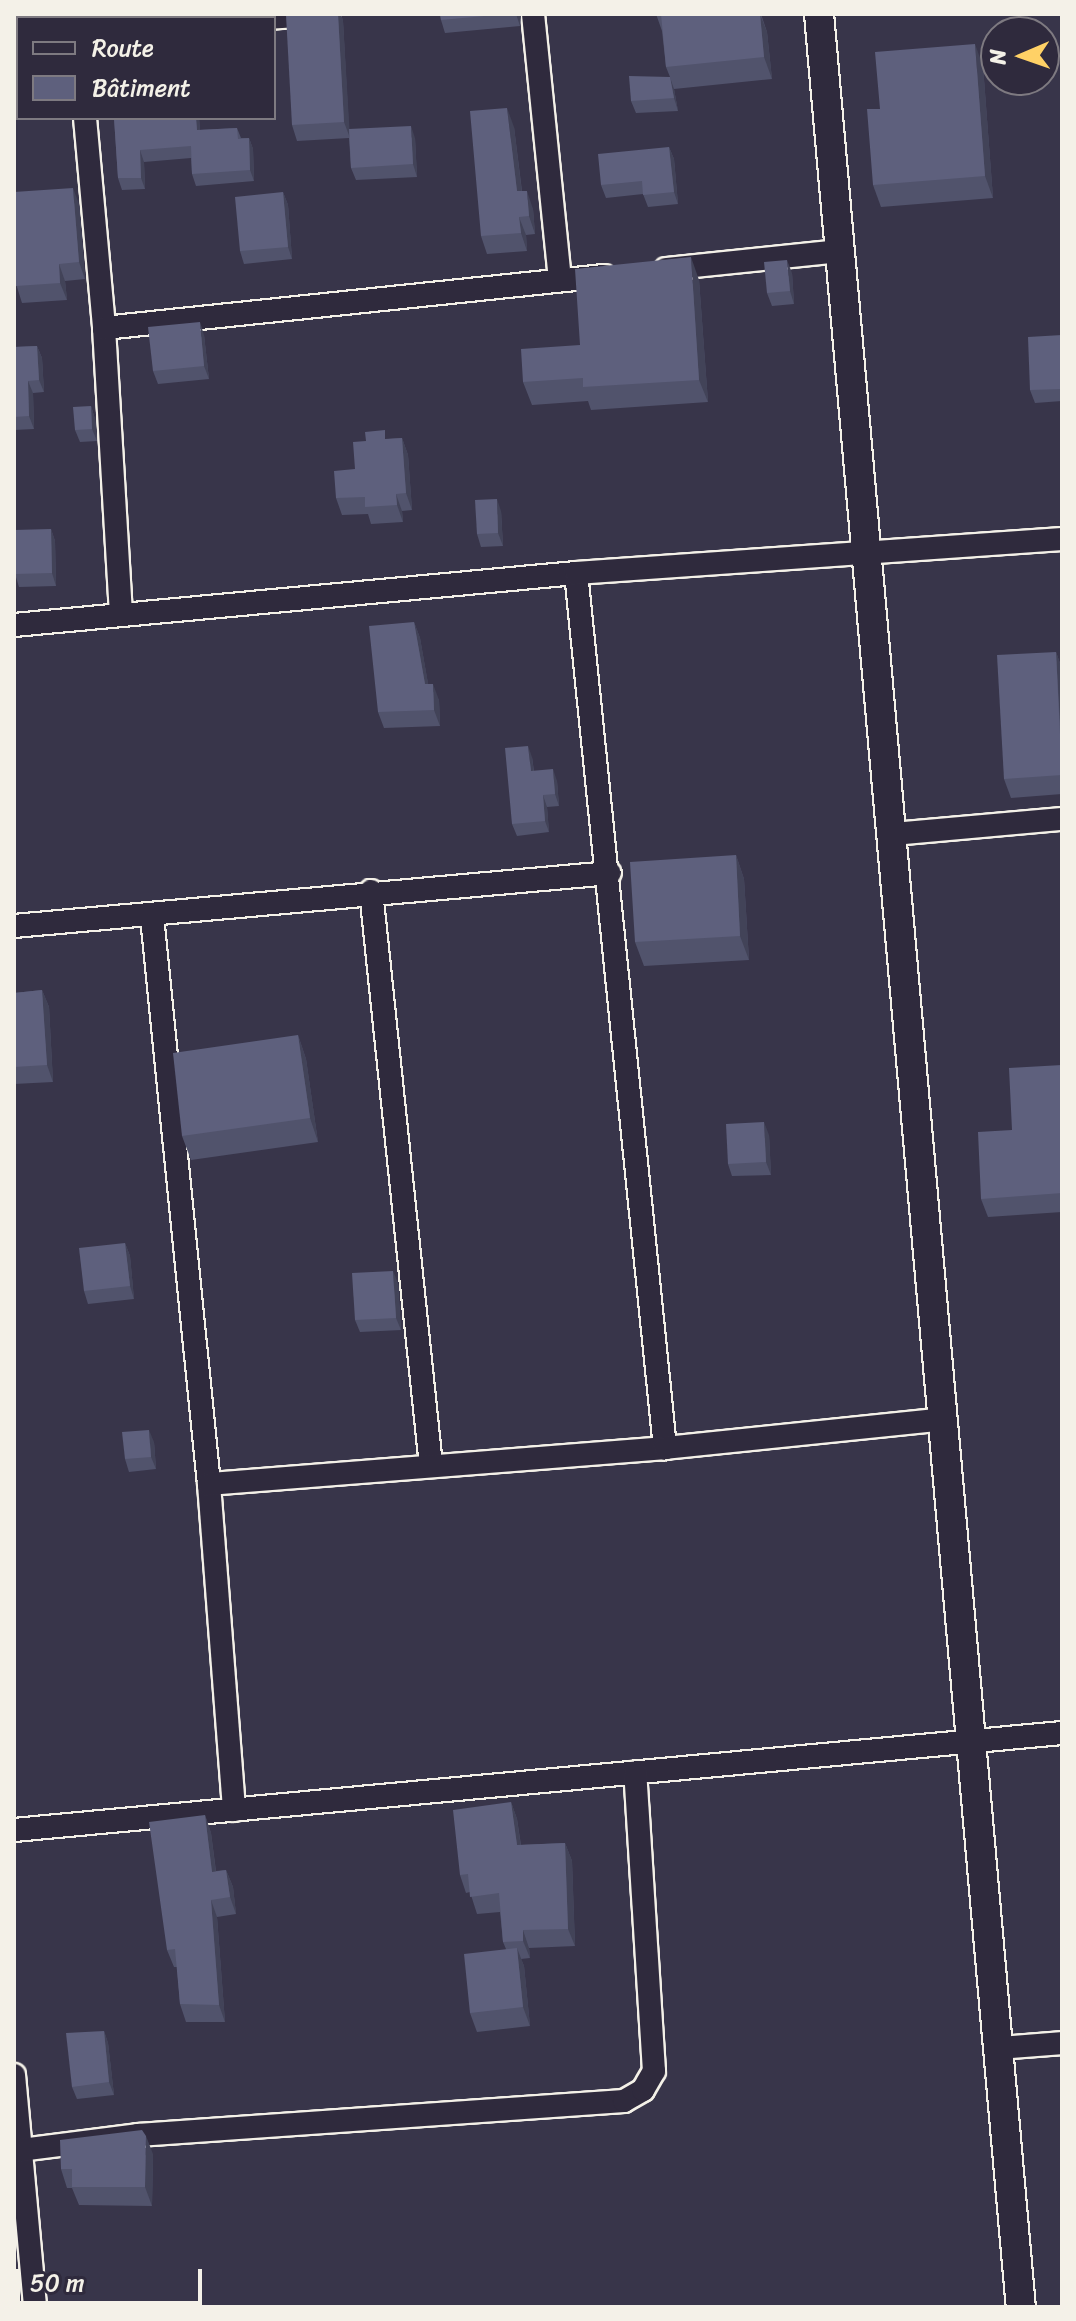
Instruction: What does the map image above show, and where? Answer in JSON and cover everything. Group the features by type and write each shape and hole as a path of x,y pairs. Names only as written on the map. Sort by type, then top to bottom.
{"street":[{"path":"276,17 329,14"},
{"path":"533,14 560,280"},
{"path":"819,14 1021,2307"},
{"path":"85,120 104,328 121,613"},
{"path":"104,328 841,251"},
{"path":"14,625 576,573 869,556 1062,539"},
{"path":"576,573 610,873 665,1448"},
{"path":"893,834 1062,819"},
{"path":"14,926 152,917 371,891 610,873"},
{"path":"371,891 431,1466"},
{"path":"152,917 209,1484 234,1810"},
{"path":"209,1484 665,1448 944,1419"},
{"path":"14,1830 1062,1733"},
{"path":"21,2150 138,2135 624,2101 643,2090 654,2071 635,1773"},
{"path":"999,2048 1062,2043"},
{"path":"14,2075 35,2307"}],"building":[{"path":"338,14 344,122 292,125 286,15"},
{"path":"440,14 506,14 441,20"},
{"path":"661,14 760,14 764,57 666,67"},
{"path":"975,44 985,176 873,185 867,109 880,109 875,52"},
{"path":"14,49 16,49 16,88"},
{"path":"629,76 670,77 674,98 631,101"},
{"path":"507,108 517,191 527,191 529,216 519,217 521,233 481,236 470,111"},
{"path":"114,120 196,120 197,130 237,128 238,139 249,138 250,170 192,174 191,146 140,150 141,178 118,178"},
{"path":"411,126 413,164 351,168 349,129"},
{"path":"669,147 674,192 643,195 642,181 601,185 598,154"},
{"path":"73,188 79,262 59,264 60,283 16,286 14,192"},
{"path":"283,192 288,247 240,251 235,197"},
{"path":"691,257 699,380 583,387 583,378 523,382 521,349 580,345 575,269"},
{"path":"787,260 790,291 767,293 764,262"},
{"path":"200,322 204,366 153,371 148,327"},
{"path":"1062,335 1062,389 1030,390 1028,337"},
{"path":"37,346 39,380 28,381 29,416 14,417 14,347"},
{"path":"91,406 92,429 75,430 73,407"},
{"path":"385,430 385,439 402,438 406,493 396,494 397,505 365,507 365,497 336,498 334,471 355,469 353,442 366,441 365,432"},
{"path":"497,499 498,533 477,534 475,500"},
{"path":"51,529 52,573 15,574 14,530"},
{"path":"414,622 425,684 433,684 434,710 378,712 369,626"},
{"path":"1056,652 1062,775 1004,779 997,655"},
{"path":"528,746 531,771 553,769 555,794 543,795 545,821 512,824 505,748"},
{"path":"736,855 740,936 635,942 630,862"},
{"path":"42,990 47,1065 14,1067 14,993"},
{"path":"298,1035 310,1118 182,1136 173,1053"},
{"path":"1062,1065 1062,1193 981,1199 978,1132 1012,1130 1009,1068"},
{"path":"764,1122 766,1162 728,1164 726,1124"},
{"path":"125,1243 130,1286 84,1291 79,1248"},
{"path":"393,1271 396,1318 355,1320 352,1273"},
{"path":"149,1430 151,1457 125,1459 122,1432"},
{"path":"511,1802 517,1845 565,1843 568,1929 523,1930 523,1941 503,1942 499,1893 470,1897 468,1874 460,1875 453,1810"},
{"path":"205,1815 212,1872 226,1870 230,1897 211,1900 219,2005 180,2004 175,1949 167,1950 149,1822"},
{"path":"517,1948 523,2007 470,2013 464,1954"},
{"path":"104,2031 109,2082 72,2087 66,2033"},
{"path":"142,2130 146,2136 145,2187 72,2187 72,2169 61,2169 60,2140"}]}
